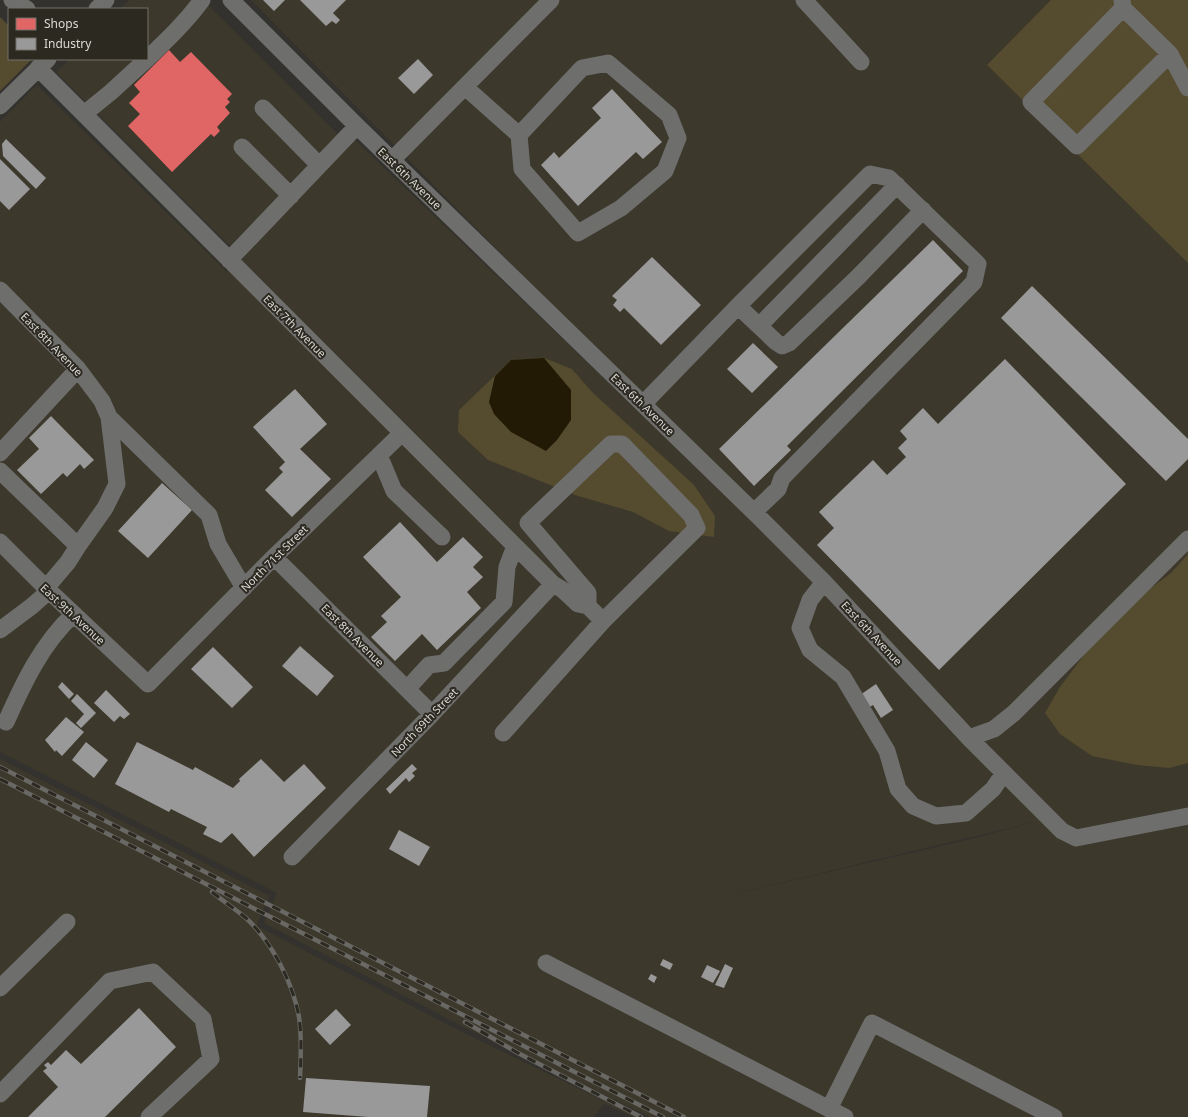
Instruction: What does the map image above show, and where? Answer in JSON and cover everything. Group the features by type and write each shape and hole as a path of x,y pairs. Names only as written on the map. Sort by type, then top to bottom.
{"street":[{"path":"12,0 25,8"},
{"path":"98,8 106,0"},
{"path":"148,58 173,35 192,14 202,0"},
{"name":"East 6th Avenue","path":"231,0 357,126 754,512 824,582 969,738 1062,831 1076,838 1188,816"},
{"path":"392,160 551,0"},
{"path":"804,0 861,62"},
{"path":"1170,54 1077,146 1031,102 1123,4 1170,54 1188,88"},
{"path":"84,114 146,60"},
{"path":"0,106 43,64"},
{"name":"East 7th Avenue","path":"43,64 84,114 553,584 563,590 578,604 588,606"},
{"path":"465,87 518,135 522,169 578,233 621,208 666,171 678,138 669,115 608,64 582,68 518,135"},
{"path":"263,108 320,166"},
{"path":"229,260 357,126"},
{"path":"242,148 290,196"},
{"path":"643,404 738,306 870,174 888,178 923,210 978,264 974,282 782,478 778,489 754,512"},
{"path":"758,326 897,186"},
{"path":"738,306 776,342 782,346 789,343 858,277 923,210"},
{"name":"East 8th Avenue","path":"3,297 78,369 102,401 109,417"},
{"path":"0,453 78,369"},
{"path":"0,630 32,606 48,589 105,508 117,484 109,417"},
{"path":"109,417 210,515 218,544 244,588"},
{"name":"North 71st Street","path":"148,684 274,557 402,433"},
{"path":"503,734 603,621 697,528 690,515 622,444 611,444 528,523 588,593 588,606 603,621"},
{"path":"379,455 394,491 442,537"},
{"path":"0,471 78,546"},
{"path":"969,738 994,729 1014,713 1188,539"},
{"name":"East 9th Avenue","path":"0,542 148,684"},
{"path":"407,689 429,665 444,663 504,602 507,567 515,546"},
{"name":"East 8th Avenue","path":"274,557 432,714"},
{"path":"824,582 810,600 800,628 810,650 843,677 887,751 898,789 914,806 936,816 966,813 993,789 1004,773"},
{"name":"North 69th Street","path":"292,857 432,714 553,584"},
{"path":"6,722 22,685 62,625 74,614"},
{"path":"0,988 67,922"},
{"path":"546,963 845,1117"},
{"path":"0,1094 110,981 153,972 203,1020 211,1059 149,1117"},
{"path":"829,1109 872,1023 1054,1117"}],"shaded area":[{"path":"129,0 203,0 340,136 230,246 56,72 69,60 148,60 148,8 121,8"},
{"path":"251,0 1188,0 1188,1117 650,1117 460,1025 264,923 277,893 0,752 0,122 37,85 227,272 355,140 964,723","holes":["1038,821 971,839 726,896"]},
{"path":"1051,0 1188,0 1188,263 987,65"},
{"path":"0,17 8,25 8,60 31,60 0,91"},
{"path":"544,358 572,369 592,392 694,485 715,516 714,537 669,531 633,512 575,495 488,460 458,432 459,410 511,360"},
{"path":"544,358 571,390 571,420 557,440 546,451 511,432 494,414 489,402 495,376 511,360"},
{"path":"1188,554 1188,763 1169,768 1137,765 1092,756 1060,734 1045,713 1060,687 1096,639 1136,599 1171,573"},
{"path":"0,759 270,896 258,922 258,926 261,928 458,1030 637,1117 633,1117 605,1104 594,1117 0,1117 0,997 76,922 67,913 0,979"}],"building: Shops":[{"path":"169,50 180,62 191,52 232,94 227,99 230,102 225,107 230,113 217,127 220,131 214,137 211,134 172,172 128,126 140,114 129,103 140,92 134,85"}],"building: Industry":[{"path":"263,0 285,0 274,11"},
{"path":"300,0 346,0 333,13 340,20 336,24 332,21 326,26"},
{"path":"418,59 433,75 414,94 398,78"},
{"path":"612,89 662,142 643,159 636,152 578,206 541,165 554,152 559,158 601,118 592,108"},
{"path":"6,139 46,178 36,189 3,156 2,144"},
{"path":"0,159 30,189 9,210 0,201"},
{"path":"933,240 963,271 787,446 791,450 754,486 719,449"},
{"path":"652,257 701,305 661,345 624,308 620,312 613,305 617,300 612,296"},
{"path":"1032,286 1188,439 1188,459 1166,481 1001,318"},
{"path":"753,343 778,367 752,393 727,369"},
{"path":"1005,359 1126,484 939,670 817,545 834,528 819,512 873,460 887,475 906,457 898,448 907,439 900,431 923,408 938,424"},
{"path":"295,389 327,424 300,449 331,479 292,517 265,490 283,472 279,468 285,462 253,427"},
{"path":"51,416 94,460 84,469 80,464 67,477 63,473 41,494 17,470 39,449 29,438"},
{"path":"162,483 192,510 148,558 118,531"},
{"path":"400,522 437,562 463,537 483,557 473,567 483,577 467,592 481,608 437,650 422,634 395,661 371,637 387,622 381,616 401,597 363,557"},
{"path":"300,646 334,676 317,696 282,666"},
{"path":"213,647 253,687 232,708 191,669"},
{"path":"62,682 74,694 69,699 58,687"},
{"path":"876,684 893,710 881,718 873,705 868,708 860,695"},
{"path":"106,690 130,714 124,719 120,716 114,722 94,703"},
{"path":"77,694 96,713 81,728 76,723 84,714 71,701"},
{"path":"66,717 84,732 62,756 56,750 55,752 45,740"},
{"path":"86,742 108,760 94,778 72,760"},
{"path":"137,742 193,770 195,767 233,788 240,781 239,779 261,759 284,782 304,764 326,788 254,857 232,833 221,843 203,834 207,827 171,809 169,812 115,784"},
{"path":"412,764 417,769 412,773 415,776 409,782 406,778 390,794 386,789"},
{"path":"399,830 430,847 419,866 389,849"},
{"path":"663,959 673,964 670,970 660,965"},
{"path":"725,964 733,968 724,988 715,985"},
{"path":"707,965 720,971 713,983 701,977"},
{"path":"651,974 657,977 654,983 648,979"},
{"path":"139,1008 176,1047 105,1117 28,1117 58,1087 43,1071 47,1068 44,1065 48,1062 51,1065 66,1050 81,1064"},
{"path":"336,1009 351,1025 330,1045 315,1029"},
{"path":"306,1078 430,1086 427,1117 368,1117 303,1112"}],"railway":[{"path":"0,767 684,1117"},
{"path":"0,779 663,1117"},
{"path":"212,892 246,918 273,951 280,964 292,991 299,1017 301,1040 300,1078"},
{"path":"465,1022 518,1053 641,1117"}]}
